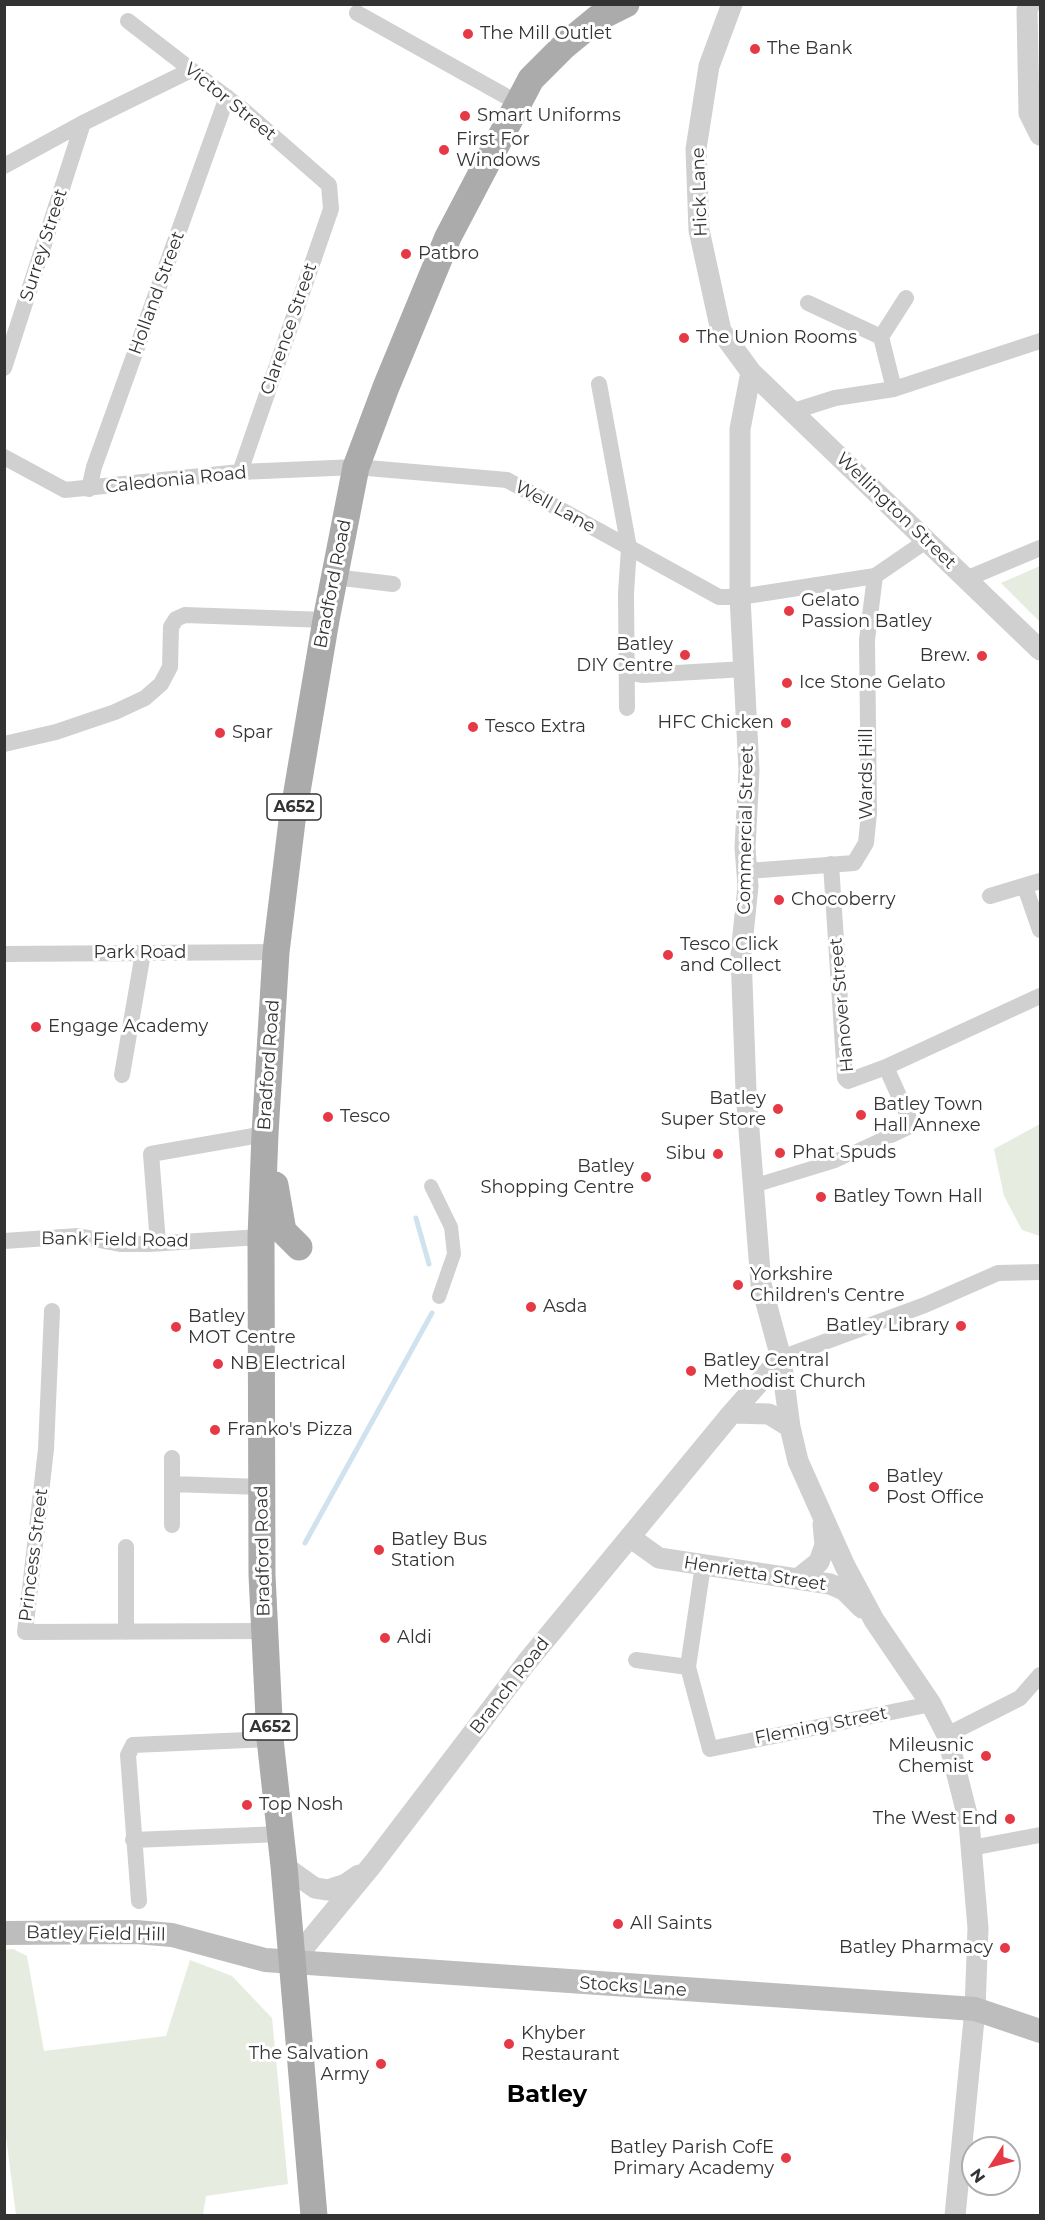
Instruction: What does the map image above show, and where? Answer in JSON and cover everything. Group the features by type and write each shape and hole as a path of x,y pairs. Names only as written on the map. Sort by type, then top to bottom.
{"main road":[{"name":"Bradford Road","path":"314,2216 284,1866 270,1739 264,1631 261,1487 261,1237 265,1134 276,952 294,802 356,467 448,237 531,79 564,45 598,18 626,4"},
{"path":"265,1134 284,1231 299,1248"},
{"name":"Batley Field Hill","path":"4,1933 136,1932 172,1935 265,1960 292,1962"},
{"name":"Stocks Lane","path":"292,1962 975,2009 1041,2031"}],"street":[{"name":"Hick Lane","path":"732,4 708,66 696,149 699,230 721,331 751,372"},
{"path":"1030,8 1029,113 1041,135"},
{"path":"357,13 518,103"},
{"name":"Victor Street","path":"128,21 227,97 329,185"},
{"path":"4,166 83,123 191,70"},
{"name":"Holland Street","path":"90,489 94,467 227,97"},
{"name":"Surrey Street","path":"4,368 83,123"},
{"name":"Clarence Street","path":"240,472 331,209 329,185"},
{"path":"894,389 881,338 906,298"},
{"path":"807,303 881,338"},
{"path":"794,411 835,398 894,389 1041,341"},
{"name":"Wellington Street","path":"751,372 1041,650"},
{"name":"Commercial Street","path":"751,372 740,429 740,597 749,770 745,848 748,871 741,954 746,1091 761,1284 782,1358 790,1427 798,1461 823,1520 874,1620"},
{"path":"599,384 629,548 627,708"},
{"name":"Caledonia Road","path":"4,457 65,490 240,472 356,467"},
{"name":"Well Lane","path":"356,467 507,480 719,597 740,597 875,576"},
{"path":"875,576 926,541"},
{"path":"966,579 1041,549"},
{"name":"Wards Hill","path":"748,871 854,863 866,843 868,813 867,640 875,576"},
{"path":"334,577 393,584"},
{"path":"4,744 56,732 115,712 145,698 161,684 170,667 171,627 176,620 185,615 326,620"},
{"path":"627,672 642,675 745,669"},
{"name":"Hanover Street","path":"831,864 845,1078 852,1080 886,1067 1041,996"},
{"path":"990,896 1033,884 1041,930"},
{"name":"Park Road","path":"4,954 276,952"},
{"path":"122,1075 143,953"},
{"path":"753,1186 835,1161 912,1125 886,1067"},
{"path":"158,1244 151,1154 265,1134"},
{"path":"431,1186 451,1227 454,1254 439,1297"},
{"name":"Bank Field Road","path":"4,1241 78,1236 120,1244 158,1244 261,1237"},
{"path":"782,1358 897,1315 998,1273 1041,1272"},
{"name":"Princess Street","path":"52,1311 46,1449 25,1632 264,1631"},
{"name":"Branch Road","path":"292,1962 372,1865 526,1662 631,1538 732,1413 782,1358"},
{"path":"732,1413 769,1414 790,1427"},
{"path":"172,1458 172,1525"},
{"path":"172,1484 261,1487"},
{"path":"799,1578 819,1562 825,1545 823,1520"},
{"name":"Henrietta Street","path":"631,1538 659,1558 830,1584 844,1590 874,1620"},
{"path":"126,1546 126,1632"},
{"path":"636,1660 688,1667 703,1565"},
{"path":"874,1620 931,1704 948,1736 969,1822 978,1928 975,2009 955,2216"},
{"name":"Fleming Street","path":"688,1667 710,1749 931,1704"},
{"path":"948,1736 1020,1698 1041,1675"},
{"path":"139,1901 128,1755 133,1744 270,1739"},
{"path":"133,1840 281,1834"},
{"path":"971,1848 1041,1834"},
{"path":"284,1866 315,1888 328,1890 346,1884 372,1865"}],"shaded area":[{"path":"1040,566 1040,622 1001,583"},
{"path":"1040,1124 1040,1236 1022,1230 1004,1196 994,1149"},
{"path":"13,1949 27,1956 44,2051 166,2036 190,1960 232,1976 272,2018 288,2184 206,2196 203,2215 16,2215 4,2121 4,1950"}],"waterway":[{"path":"416,1218 429,1264"},
{"path":"305,1543 432,1313"}],"place":[{"name":"The Mill Outlet","path":"468,34"},
{"name":"The Bank","path":"755,49"},
{"name":"Smart Uniforms","path":"465,116"},
{"name":"First For Windows","path":"444,150"},
{"name":"Patbro","path":"406,254"},
{"name":"The Union Rooms","path":"684,338"},
{"name":"Gelato Passion Batley","path":"789,611"},
{"name":"Batley DIY Centre","path":"685,655"},
{"name":"Brew.","path":"982,656"},
{"name":"Ice Stone Gelato","path":"787,683"},
{"name":"HFC Chicken","path":"786,723"},
{"name":"Tesco Extra","path":"473,727"},
{"name":"Spar","path":"220,733"},
{"name":"Chocoberry","path":"779,900"},
{"name":"Tesco Click and Collect","path":"668,955"},
{"name":"Engage Academy","path":"36,1027"},
{"name":"Batley Super Store","path":"778,1109"},
{"name":"Batley Town Hall Annexe","path":"861,1115"},
{"name":"Tesco","path":"328,1117"},
{"name":"Phat Spuds","path":"780,1153"},
{"name":"Sibu","path":"718,1154"},
{"name":"Batley Shopping Centre","path":"646,1177"},
{"name":"Batley Town Hall","path":"821,1197"},
{"name":"Yorkshire Children's Centre","path":"738,1285"},
{"name":"Asda","path":"531,1307"},
{"name":"Batley Library","path":"961,1326"},
{"name":"Batley MOT Centre","path":"176,1327"},
{"name":"NB Electrical","path":"218,1364"},
{"name":"Batley Central Methodist Church","path":"691,1371"},
{"name":"Franko's Pizza","path":"215,1430"},
{"name":"Batley Post Office","path":"874,1487"},
{"name":"Batley Bus Station","path":"379,1550"},
{"name":"Aldi","path":"385,1638"},
{"name":"Mileusnic Chemist","path":"986,1756"},
{"name":"Top Nosh","path":"247,1805"},
{"name":"The West End","path":"1010,1819"},
{"name":"All Saints","path":"618,1924"},
{"name":"Batley Pharmacy","path":"1005,1948"},
{"name":"Khyber Restaurant","path":"509,2044"},
{"name":"The Salvation Army","path":"381,2064"},
{"name":"Batley Parish CofE Primary Academy","path":"786,2158"}],"district":[{"name":"Batley","path":"547,2095"}]}
